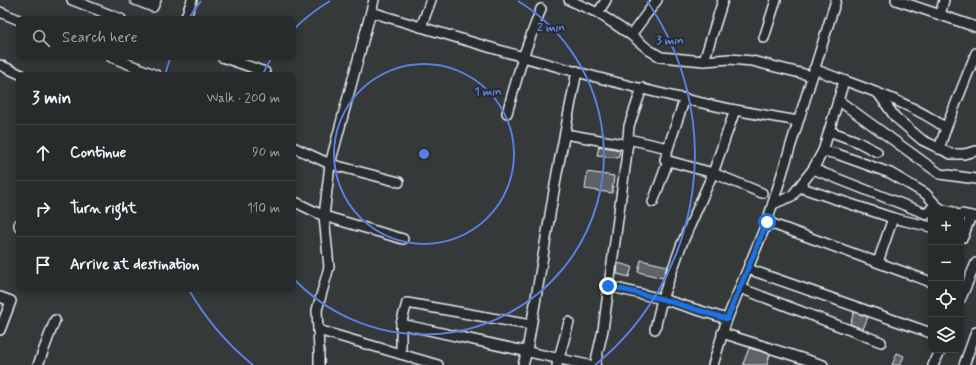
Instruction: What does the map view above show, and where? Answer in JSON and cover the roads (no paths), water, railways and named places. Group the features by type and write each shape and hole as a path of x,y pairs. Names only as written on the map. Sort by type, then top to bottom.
{"street":[{"path":"72,0 113,16"},
{"path":"135,0 153,7 156,0"},
{"path":"186,16 192,0"},
{"path":"319,365 317,310 329,266 324,216 330,164 374,0"},
{"path":"421,27 431,0"},
{"path":"569,0 598,13 631,35 649,50 661,56 704,61 730,58 813,72 844,81 903,103 932,118 946,128"},
{"path":"598,13 606,0"},
{"path":"631,35 657,0"},
{"path":"704,61 723,0"},
{"path":"764,38 776,0"},
{"path":"713,365 727,319 767,222 836,0"},
{"path":"896,0 976,27"},
{"path":"940,15 944,0"},
{"path":"507,113 523,57 540,9"},
{"path":"0,12 16,19"},
{"path":"371,12 523,57 642,88 735,110 798,121"},
{"path":"939,149 976,53"},
{"path":"118,60 148,72"},
{"path":"231,60 265,72"},
{"path":"0,65 16,72"},
{"path":"523,365 527,351 577,71"},
{"path":"773,204 788,198 813,169 823,151 844,81"},
{"path":"595,365 603,330 629,126 642,88"},
{"path":"878,93 895,117 922,140 951,154 964,154 976,151"},
{"path":"685,98 665,160 713,173 762,194"},
{"path":"838,100 940,174 976,179"},
{"path":"655,328 662,299 681,246 713,173 735,110"},
{"path":"829,131 856,141 877,152"},
{"path":"565,134 668,148"},
{"path":"296,148 330,164 399,182"},
{"path":"823,151 837,154 890,173 926,194 942,209"},
{"path":"653,202 668,161"},
{"path":"813,169 927,214 935,204"},
{"path":"799,187 893,218 928,226"},
{"path":"296,202 324,216 403,239"},
{"path":"964,235 973,216"},
{"path":"878,262 893,218"},
{"path":"767,222 928,281"},
{"path":"964,289 976,263"},
{"path":"748,268 928,332"},
{"path":"608,286 662,299 727,319"},
{"path":"740,288 881,342"},
{"path":"0,298 11,301 0,330"},
{"path":"401,354 401,324 407,303 531,325"},
{"path":"38,365 55,320"},
{"path":"558,362 569,322"},
{"path":"401,324 527,351 558,362 588,365"},
{"path":"318,330 438,365"},
{"path":"964,365 976,332"},
{"path":"722,333 824,365"},
{"path":"933,365 939,353"}]}
